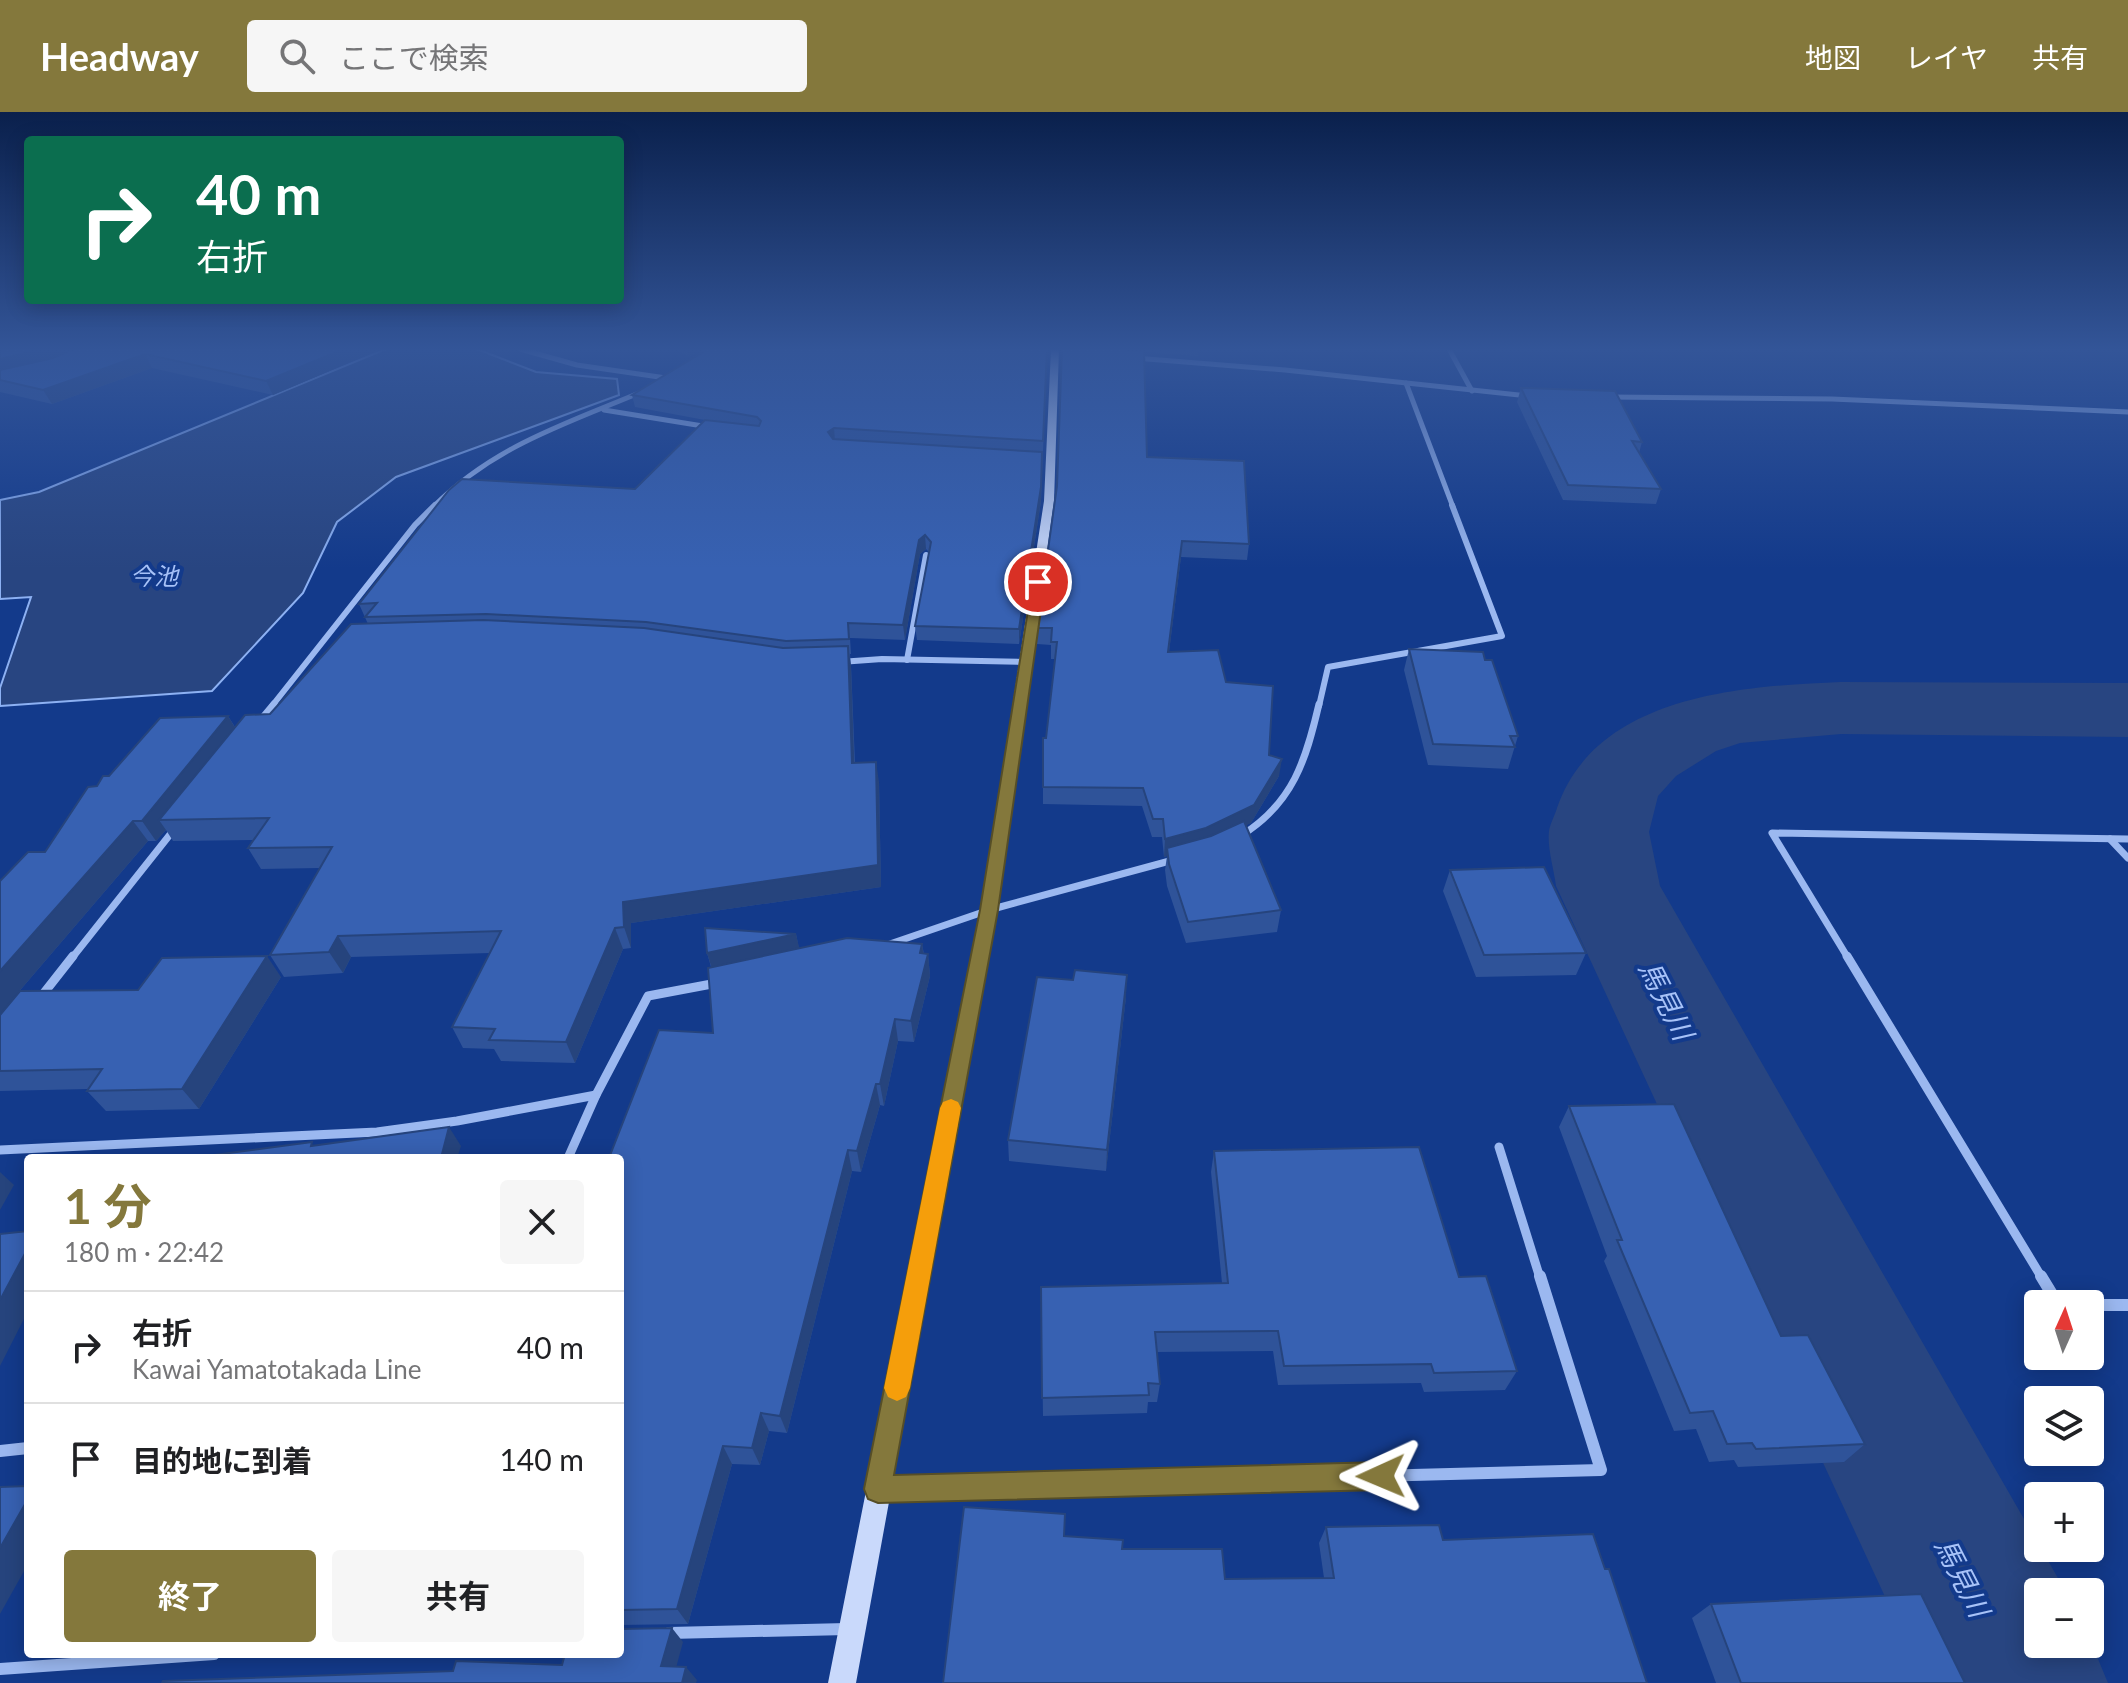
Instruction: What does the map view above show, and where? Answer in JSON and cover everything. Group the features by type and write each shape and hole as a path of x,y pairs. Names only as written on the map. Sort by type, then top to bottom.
{"main road":[{"path":"842,1683 989,910 1049,501 1043,460 1047,422"}],"street":[{"path":"257,725 415,525 460,480 522,442 571,422"},
{"path":"681,422 711,427"},
{"path":"1230,840 1254,829 1277,806 1300,775 1328,667 1502,636 1421,422"},
{"path":"907,660 926,555"},
{"path":"325,639 341,638"},
{"path":"823,663 907,660 1027,662"},
{"path":"36,1003 178,824"},
{"path":"2049,1290 1772,833 2128,839"},
{"path":"2110,839 2128,858"},
{"path":"877,948 989,910 1192,855"},
{"path":"570,1154 596,1095 648,996 721,982"},
{"path":"0,1150 377,1132 457,1121 596,1095"},
{"path":"878,1489 1601,1470 1499,1147"},
{"path":"2104,1305 2128,1305"},
{"path":"0,1451 24,1448"},
{"path":"651,1634 852,1628"},
{"path":"0,1669 157,1658"}],"water":[{"name":"今池","path":"208,422 545,422 396,477 337,522 303,593 212,691 0,706 0,688 31,597 0,599 0,500 39,492"}],"building":[{"path":"703,422 759,426 760,422 1044,422 1043,441 834,428 828,432 833,439 1042,452 1041,487 1019,629 915,626 931,542 925,535 919,540 903,625 848,623 849,639 786,641 646,622 486,614 365,617 377,603 359,604 449,490 462,479 635,489"},
{"path":"1059,422 1146,422 1147,457 1244,461 1249,544 1182,541 1168,652 1218,650 1226,682 1273,686 1269,755 1282,759 1254,805 1206,828 1165,839 1163,819 1153,819 1143,788 1043,787 1043,738 1046,738 1057,642 1051,642 1052,628 1037,628 1057,486"},
{"path":"1538,422 1632,422 1642,442 1632,441 1661,489 1568,485"},
{"path":"483,620 644,628 783,648 848,646 852,763 876,762 878,865 623,902 624,927 615,928 566,1042 489,1040 495,1029 452,1027 501,931 338,936 329,952 270,955 332,847 248,848 269,818 159,820 245,715 270,714 351,624"},
{"path":"1409,649 1483,652 1485,660 1492,660 1518,736 1510,736 1515,747 1433,744"},
{"path":"228,716 142,821 133,821 0,971 0,881 28,852 45,852 88,787 97,786 103,776 109,776 160,718"},
{"path":"1244,821 1281,910 1188,922 1169,864 1167,848 1211,836"},
{"path":"1544,867 1586,953 1484,955 1450,870"},
{"path":"705,928 796,934 707,953"},
{"path":"847,938 922,944 920,953 928,954 911,1021 895,1019 880,1084 876,1084 857,1151 848,1150 780,1416 761,1413 752,1448 723,1446 677,1609 624,1610 624,1154 611,1154 659,1030 713,1033 708,968"},
{"path":"267,956 182,1089 87,1091 102,1069 0,1071 0,1015 20,991 138,990 162,958"},
{"path":"1075,970 1127,975 1107,1150 1008,1140 1037,977 1073,980"},
{"path":"1674,1104 1781,1336 1808,1335 1865,1444 1756,1449 1752,1443 1727,1444 1713,1411 1690,1413 1617,1240 1622,1240 1569,1106"},
{"path":"449,1127 442,1154 221,1154 312,1142 311,1146"},
{"path":"1419,1147 1459,1277 1486,1276 1517,1371 1434,1373 1431,1364 1284,1366 1278,1331 1155,1332 1160,1384 1148,1383 1149,1395 1042,1398 1041,1287 1228,1283 1214,1151"},
{"path":"24,1231 24,1255 0,1300 0,1234"},
{"path":"24,1486 24,1506 0,1548 0,1487"},
{"path":"964,1507 1065,1514 1064,1536 1123,1540 1122,1549 1222,1549 1225,1579 1334,1578 1326,1527 1439,1525 1443,1540 1593,1534 1605,1569 1609,1569 1647,1683 943,1683"},
{"path":"1921,1594 1965,1683 1741,1683 1711,1604"},
{"path":"672,1628 661,1666 686,1667 682,1683 162,1683 453,1671 456,1661 562,1665 564,1658 624,1658 624,1629"}],"waterway":[{"name":"馬見川","path":"2018,1683 1608,886 1599,832 1612,788 1643,756 1684,732 1727,718 1841,708 2128,710"}],"slow traffic":[{"path":"897,1388 951,1108"}],"route":[{"path":"1038,582 989,910 878,1489 1381,1476"}]}
